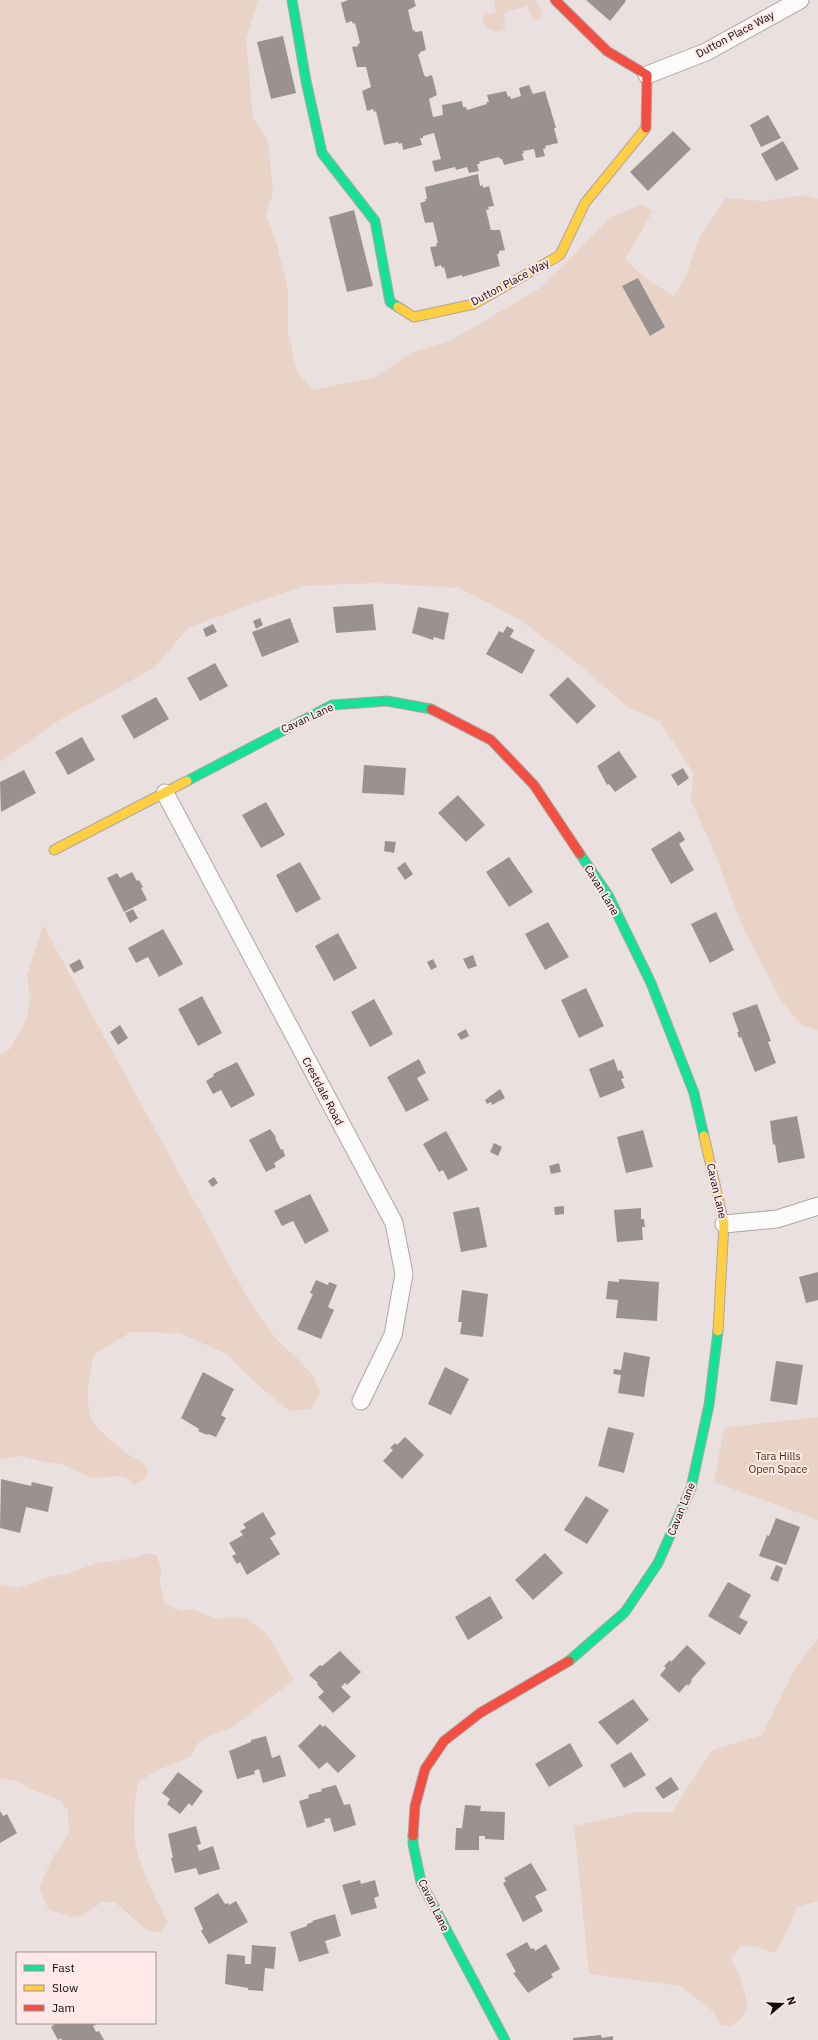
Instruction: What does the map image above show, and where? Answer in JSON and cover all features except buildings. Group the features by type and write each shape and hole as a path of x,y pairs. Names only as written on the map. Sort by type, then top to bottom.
{"street":[{"name":"Dutton Place Way","path":"292,0 306,81 322,153 375,221 390,302 414,317 474,304 560,255 585,203 646,128 647,75 706,52 800,0"},
{"path":"555,0 607,51 647,75"},
{"name":"Cavan Lane","path":"54,850 165,793 268,737 332,705 387,701 435,710 491,740 534,785 608,895 651,983 694,1093 724,1224 719,1326 709,1405 691,1488 658,1563 625,1612 568,1662 474,1718 444,1741 425,1769 415,1806 413,1844 421,1882 505,2040"},
{"name":"Crestdale Road","path":"165,793 394,1223 404,1274 393,1335 361,1401"},
{"path":"724,1224 777,1218 818,1206"}],"green space":[{"path":"0,0 258,0 246,39 253,118 268,141 273,193 266,215 277,245 288,290 288,332 297,372 314,390 374,378 413,352 450,341 542,287 611,217 642,204 653,211 625,259 645,278 674,296 686,275 700,236 726,198 762,201 805,195 818,199 818,1030 802,1026 781,1000 744,930 711,844 691,801 693,772 660,722 626,706 581,666 520,620 460,588 374,583 304,586 254,603 188,628 154,668 58,721 0,762"},
{"path":"494,0 534,0 541,10 541,18 536,20 531,16 528,6 503,13 505,23 504,29 502,31 492,31 485,26 482,20 485,15 496,12"},
{"path":"43,925 247,1297 276,1339 299,1360 314,1377 320,1394 310,1409 290,1411 259,1386 226,1354 180,1333 131,1332 94,1355 90,1372 88,1402 92,1420 97,1427 125,1452 148,1468 147,1477 135,1485 127,1478 118,1476 91,1478 62,1464 48,1463 21,1456 0,1459 0,1054 10,1049 26,1020 30,1000 27,975"},
{"name":"Tara Hills Open Space","path":"818,1417 818,1520 714,1482 724,1428"},
{"path":"149,1553 157,1555 161,1569 160,1583 165,1604 181,1611 193,1609 217,1619 232,1616 248,1619 266,1633 294,1680 231,1728 211,1735 198,1743 190,1757 156,1771 138,1782 134,1814 136,1847 154,1895 168,1923 159,1933 145,1929 115,1902 102,1902 82,1916 73,1917 49,1910 39,1888 53,1857 69,1833 68,1811 60,1800 30,1789 20,1782 0,1778 0,1584 18,1588 49,1577 67,1574 94,1564 133,1558"},
{"path":"818,1638 818,1901 796,1907 787,1931 774,1953 756,1947 741,1945 731,1959 741,1979 748,2006 741,2019 732,2026 720,2025 714,2012 680,1986 589,1974 574,1826 638,1812 672,1812 712,1750 762,1735 796,1667"}],"traffic: fast":[{"path":"292,0 306,81 322,153 375,221 390,302 398,307"},
{"path":"187,781 332,705 387,701 431,709"},
{"path":"580,854 608,895 651,983 694,1093 704,1136"},
{"path":"569,1661 625,1612 658,1563 691,1488 709,1405 718,1331"},
{"path":"413,1836 413,1844 421,1882 505,2040"}],"traffic: slow":[{"path":"398,307 414,317 474,304 560,255 585,203 646,128"},
{"path":"54,850 187,781"},
{"path":"704,1136 724,1224 718,1331"}],"traffic: jam":[{"path":"555,0 607,51 647,75 646,128"},
{"path":"431,709 491,740 534,785 580,854"},
{"path":"413,1836 415,1806 425,1769 444,1741 480,1713 569,1661"}]}
